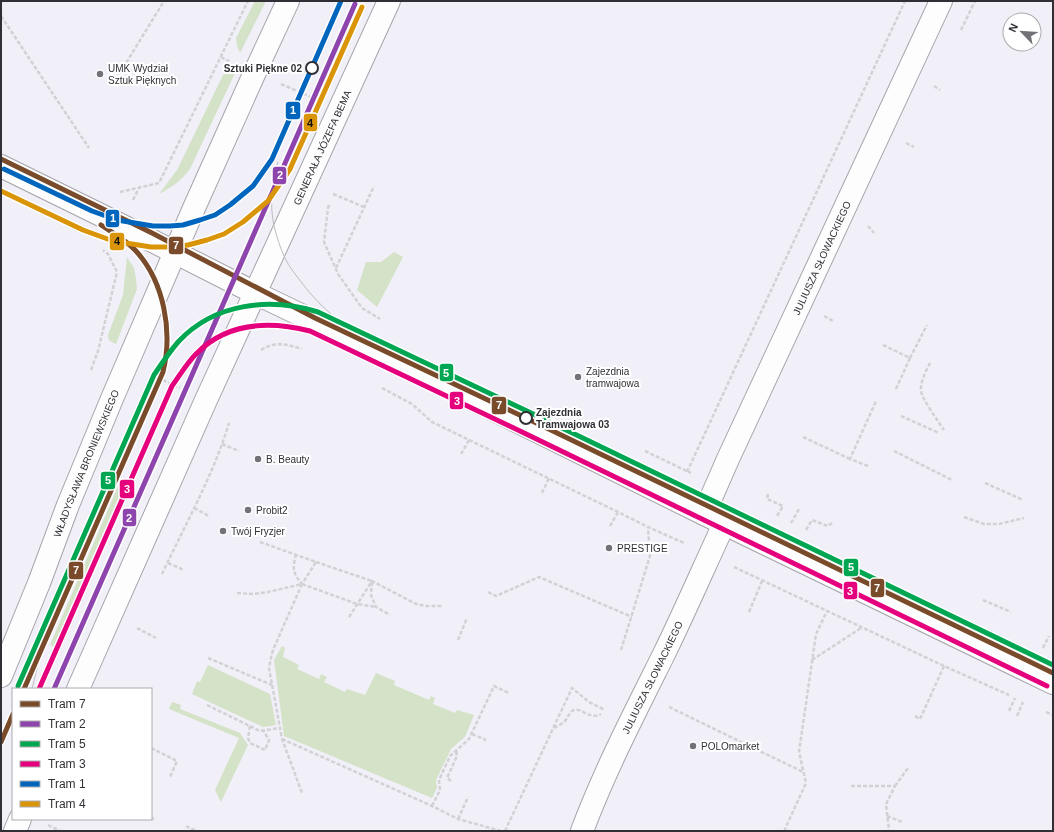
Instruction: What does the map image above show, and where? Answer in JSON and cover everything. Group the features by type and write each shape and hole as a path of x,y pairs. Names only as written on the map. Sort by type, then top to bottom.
{"street":[{"path":"176,253 226,136 288,1"},
{"name":"GENERAŁA JÓZEFA BEMA","path":"255,293 389,1"},
{"name":"JULIUSZA SŁOWACKIEGO","path":"704,514 734,445 940,1"},
{"path":"1,166 724,524 1053,683"},
{"name":"WŁADYSŁAWA BRONIEWSKIEGO","path":"1,676 34,596 71,497 114,394 176,253"},
{"path":"78,688 203,406 255,293"},
{"name":"JULIUSZA SŁOWACKIEGO","path":"582,831 641,699 724,524"},
{"path":"15,831 20,820"}],"path":[{"path":"120,73 164,1"},
{"path":"139,188 159,183 248,1"},
{"path":"670,462 688,472 905,1"},
{"path":"1,16 89,148"},
{"path":"280,83 316,100"},
{"path":"934,86 940,90"},
{"path":"335,268 374,186"},
{"path":"362,308 338,274 324,242 328,208 333,194 365,207"},
{"path":"98,351 117,272 108,254"},
{"path":"895,391 927,324"},
{"path":"258,352 268,346 279,344 291,345 304,350"},
{"path":"883,345 910,358"},
{"path":"930,363 923,379 921,391 926,403 944,430"},
{"path":"148,374 178,388"},
{"path":"378,386 412,404 432,422 687,545"},
{"path":"850,459 876,401"},
{"path":"901,416 939,433"},
{"path":"161,577 194,508 222,444 230,418"},
{"path":"803,437 868,466"},
{"path":"461,454 469,440"},
{"path":"222,444 239,451"},
{"path":"894,451 952,480"},
{"path":"542,493 548,478"},
{"path":"985,483 1023,500"},
{"path":"768,494 766,499 782,506 777,516"},
{"path":"194,508 209,516"},
{"path":"791,523 799,508"},
{"path":"610,526 618,512"},
{"path":"964,517 984,524 999,524 1024,518"},
{"path":"806,530 812,520 828,526 832,523"},
{"path":"622,650 650,556 648,527"},
{"path":"260,542 372,581 416,604 426,606 442,606"},
{"path":"296,555 293,565 296,576 302,584 357,604 376,607 390,615"},
{"path":"302,793 282,739 269,668 273,650 302,584 316,562"},
{"path":"168,563 184,570"},
{"path":"732,566 944,666 1029,704"},
{"path":"488,592 496,596 539,577 632,618"},
{"path":"349,617 372,581"},
{"path":"372,581 371,595 376,607"},
{"path":"748,612 762,581"},
{"path":"237,593 253,594 268,592 302,584"},
{"path":"983,600 1011,612"},
{"path":"786,831 785,829 806,783 799,752 816,634 827,611"},
{"path":"458,640 467,618"},
{"path":"812,660 861,627"},
{"path":"134,634 137,628 156,638"},
{"path":"1043,649 1049,636"},
{"path":"208,658 273,685"},
{"path":"915,716 920,719 944,666"},
{"path":"432,806 440,790 439,780 450,756 469,739 494,686 509,693"},
{"path":"505,831 572,688 589,702 607,711 598,716 588,715 578,710 573,710 569,713 564,722 553,729"},
{"path":"1009,712 1015,698"},
{"path":"1017,716 1023,702"},
{"path":"206,705 260,730 280,728"},
{"path":"668,707 804,772"},
{"path":"1041,710 1053,715"},
{"path":"250,726 248,738 250,743 265,750 269,740 263,730"},
{"path":"472,734 486,740"},
{"path":"282,739 458,819 501,831"},
{"path":"152,748 177,761 170,777"},
{"path":"451,781 447,778 457,756 456,750"},
{"path":"889,830 886,804 895,786 908,768"},
{"path":"851,786 895,786"},
{"path":"458,819 468,797"},
{"path":"887,816 902,822"},
{"path":"47,825 60,831"},
{"path":"186,826 196,831"}],"green space":[{"path":"255,1 266,1 240,53 236,38"},
{"path":"230,71 235,73 190,169 176,183 159,194 177,170 224,73"},
{"path":"394,252 403,257 377,307 357,290 366,262 381,262"},
{"path":"127,257 134,268 137,289 116,344 110,341 108,335 123,295"},
{"path":"121,479 131,483 58,649 50,645"},
{"path":"282,646 285,648 283,657 299,665 297,669 319,679 321,674 327,677 324,682 345,692 347,689 365,695 376,673 395,681 394,685 429,700 431,696 435,698 433,704 455,713 457,710 474,715 465,737 451,749 436,780 437,788 432,798 284,736 274,660"},
{"path":"208,665 270,694 276,725 263,727 192,694 197,681 200,682"},
{"path":"172,702 181,705 180,709 240,733 248,745 221,802 215,790 239,738 169,709"}],"tram line":[{"name":"1","path":"4,169 92,211 117,220 153,226 170,226 183,225 215,215 253,186 272,159 341,1"},
{"name":"2","path":"54,688 355,4"},
{"name":"4","path":"1,191 83,230 113,241 151,247 171,247 188,245 224,234 243,222 268,201 290,169 362,7"},
{"name":"7","path":"1,159 152,233 315,318 526,418 1053,673"},
{"path":"278,162 273,187 272,210 276,234 287,261 293,271 318,302 355,333 376,346"},
{"name":"7","path":"24,688 163,372 166,356 167,340 164,308 153,277 146,263 136,251 101,225"},
{"name":"5","path":"18,686 154,375 179,341 193,328 209,318 226,311 262,305 300,307 318,312 529,412 1053,665"},
{"name":"3","path":"39,688 172,386 196,354 208,343 235,330 265,325 310,331 1047,686"},
{"path":"345,348 648,493"},
{"path":"32,688 42,648"},
{"name":"7","path":"1,742 12,716"}],"place":[{"name":"Sztuki Piękne 02","path":"312,68"},
{"name":"UMK Wydział Sztuk Pięknych","path":"100,74"},
{"name":"Zajezdnia tramwajowa","path":"578,377"},
{"name":"Zajezdnia Tramwajowa 03","path":"526,418"},
{"name":"B. Beauty","path":"258,459"},
{"name":"Probit2","path":"248,510"},
{"name":"Twój Fryzjer","path":"223,531"},
{"name":"PRESTIGE","path":"609,548"},
{"name":"POLOmarket","path":"693,746"}]}
